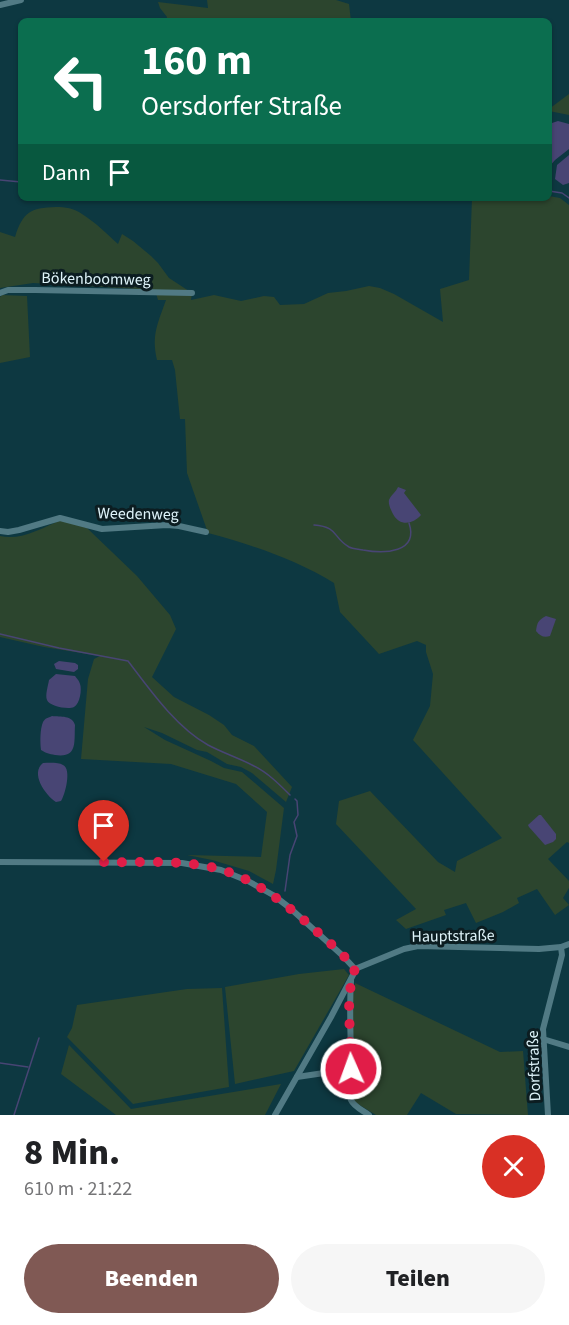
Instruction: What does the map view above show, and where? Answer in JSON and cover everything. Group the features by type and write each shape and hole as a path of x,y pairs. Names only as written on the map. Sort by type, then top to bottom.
{"street":[{"path":"0,5 21,0"},
{"name":"Bökenboomweg","path":"0,293 8,290 192,293"},
{"name":"Weedenweg","path":"0,531 19,530 60,518 111,530 167,525 206,532"},
{"path":"0,862 182,863 221,870 248,881 284,904 343,956 355,969 351,979 275,1115"},
{"name":"Hauptstraße","path":"355,969 404,949 418,946 539,949 569,944"},
{"name":"Dorfstraße","path":"548,1115 543,1029 562,955 561,947"},
{"path":"351,979 350,1093 351,1100 356,1106 369,1115"},
{"path":"543,1039 569,1047"},
{"path":"297,1077 351,1069"}],"green space":[{"path":"207,0 336,0 349,4 351,18 167,18 158,2 208,8"},
{"path":"569,94 569,115 552,112 552,107"},
{"path":"552,197 560,198 569,205 569,843 567,842 548,859 569,881 569,888 563,898 569,905 555,915 537,889 517,898 519,903 503,912 476,923 466,903 444,910 446,915 406,929 396,920 416,909 336,824 339,801 370,791 438,862 455,872 457,861 502,838 413,740 430,706 433,674 426,645 417,641 379,654 340,612 334,583 273,554 208,533 187,473 185,419 180,419 175,370 172,360 157,360 155,351 156,329 166,300 158,300 155,290 33,283 0,288 0,232 15,237 21,222 34,210 69,208 92,221 118,244 122,234 133,241 158,263 169,278 192,293 191,300 214,295 241,301 264,296 274,297 280,305 304,304 328,293 369,286 394,294 443,322 440,289 469,280 472,201 552,201"},
{"path":"2,295 27,296 30,357 0,363 0,297"},
{"path":"61,520 87,528 137,576 170,615 176,629 152,677 174,697 209,715 224,725 232,735 254,746 292,787 286,802 252,773 241,767 227,764 207,752 197,750 144,727 165,740 224,768 242,772 284,808 273,884 249,871 187,855 261,857 267,812 236,784 171,764 81,759 88,679 94,659 100,656 0,637 0,536 24,535"},
{"path":"344,969 349,975 294,1071 235,1084 225,987"},
{"path":"355,983 500,1052 523,1051 528,1115 456,1114 421,1093 407,1115 376,1115 358,1104 353,1100 352,1087 352,1002"},
{"path":"222,988 229,1087 133,1104 67,1037 72,1028 77,1005 187,989"},
{"path":"69,1045 131,1109 281,1084 265,1115 116,1115 61,1074"}],"shaded area":[{"path":"558,121 569,124 569,149 552,164 552,123"},
{"path":"569,155 569,183 563,185 555,179 557,165"},
{"path":"398,487 406,490 404,493 421,515 407,523 396,518 389,503"},
{"path":"546,616 556,619 550,636 546,637 536,631 538,622"},
{"path":"59,661 75,663 78,669 74,672 56,669 54,664"},
{"path":"56,674 75,676 79,681 80,696 74,707 59,707 48,702 46,693 49,680"},
{"path":"52,716 69,718 74,722 74,743 68,754 55,755 41,750 42,725"},
{"path":"43,763 59,763 66,767 67,782 61,801 56,802 52,799 40,784 38,772"},
{"path":"539,815 556,834 553,842 545,845 528,825"}],"waterway":[{"path":"0,180 18,182"},
{"path":"552,191 562,193 569,198"},
{"path":"314,525 332,530 351,548 380,552 404,546 411,533 409,523"},
{"path":"0,634 128,661 164,707 185,728 208,745 259,769 290,795"},
{"path":"285,891 290,855 297,836 294,822 298,815 295,799"},
{"path":"14,1115 39,1038"},
{"path":"0,1063 28,1067"}],"route":[{"path":"104,862 182,863 221,870 248,881 290,908 355,969 351,979 349,1008 351,1069"}]}
